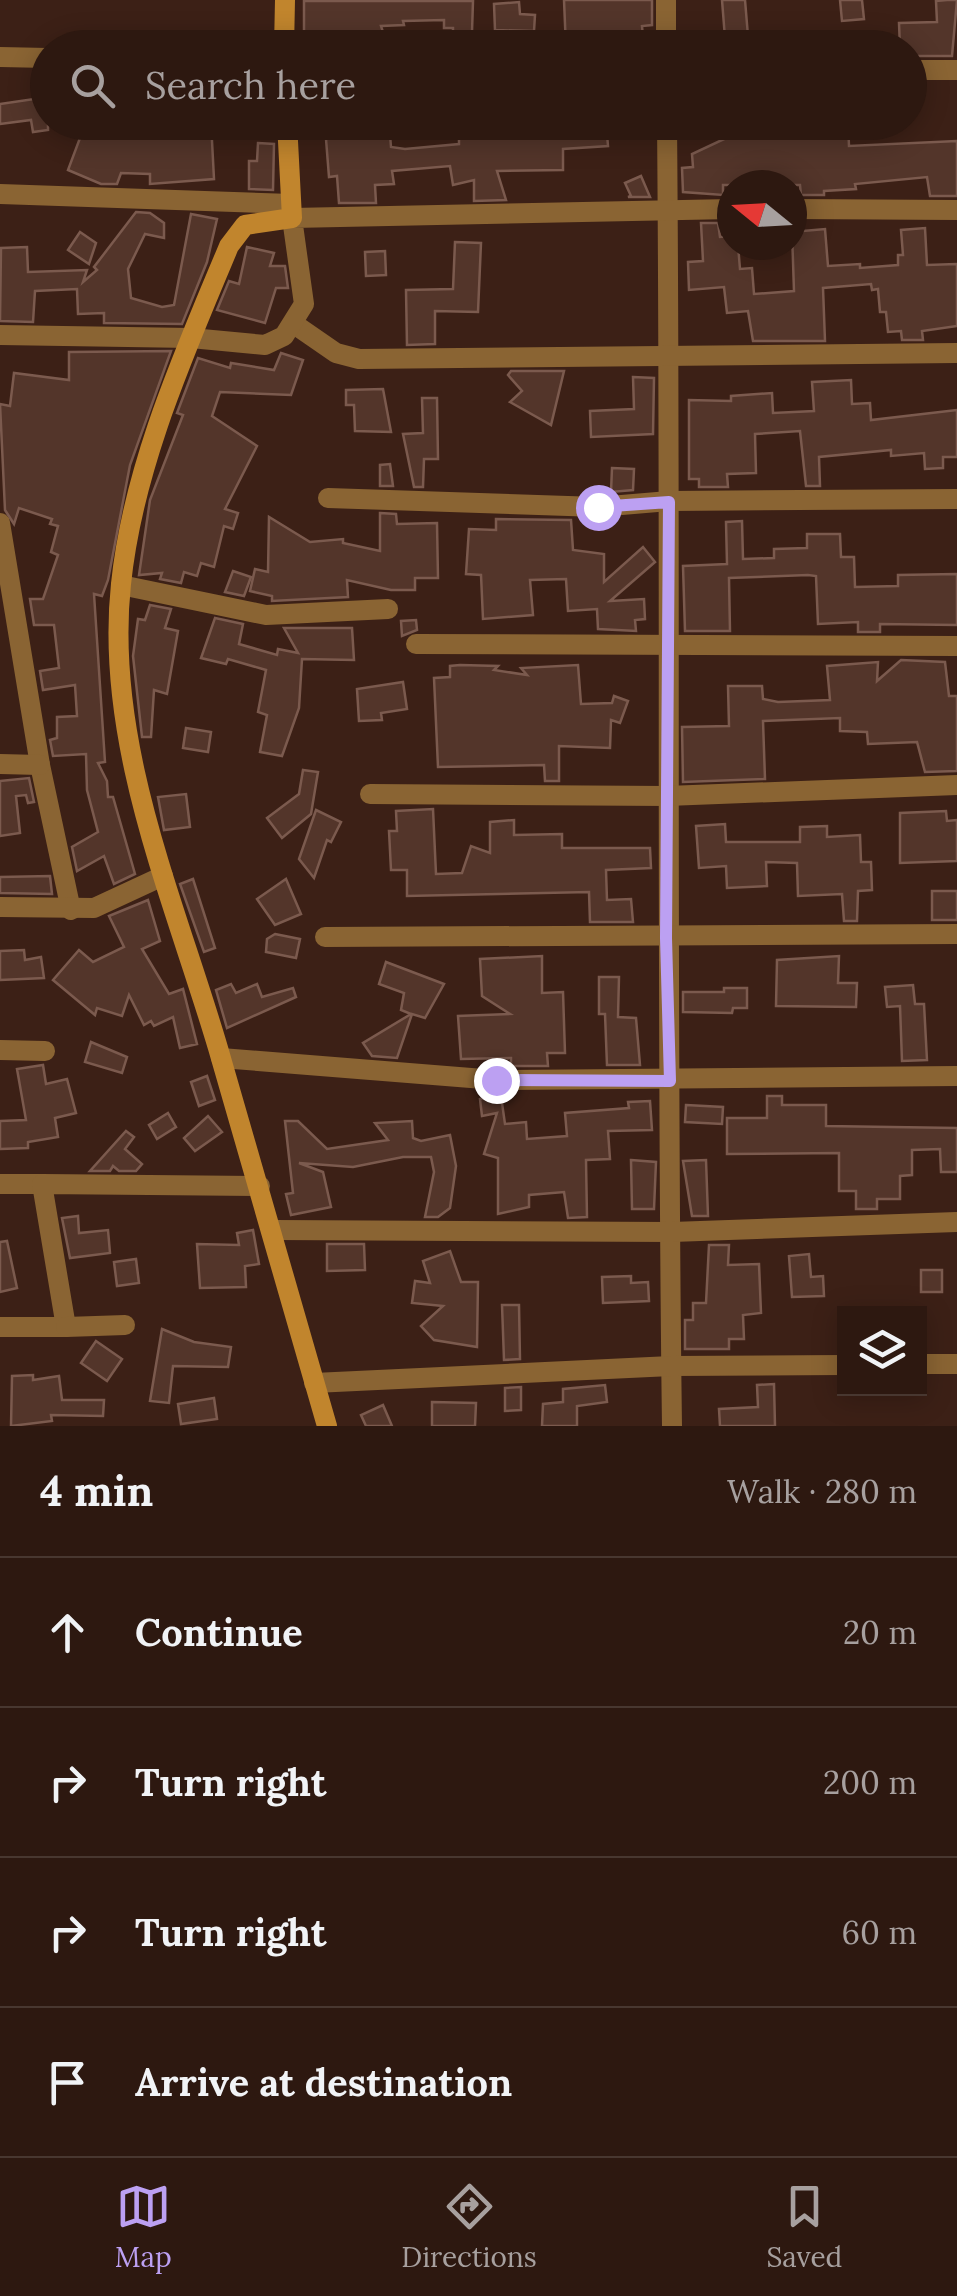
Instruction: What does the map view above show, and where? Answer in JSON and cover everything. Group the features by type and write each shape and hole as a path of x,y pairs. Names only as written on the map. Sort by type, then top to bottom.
{"street":[{"path":"284,30 285,0"},
{"path":"666,0 666,30"},
{"path":"0,57 30,58"},
{"path":"927,70 957,70"},
{"path":"0,336 190,338 265,345 284,336 304,304 288,140"},
{"path":"666,140 670,356 666,938 672,1426"},
{"path":"0,194 292,211 717,209"},
{"path":"807,210 957,210"},
{"path":"292,211 245,224 229,246 164,406 120,584 126,718 163,876 274,1230 327,1426"},
{"path":"294,324 336,353 359,359 957,353"},
{"path":"328,498 598,507 669,502 957,498"},
{"path":"0,523 8,631 71,910"},
{"path":"120,584 266,615 388,609"},
{"path":"416,644 666,648 957,646"},
{"path":"0,764 40,765"},
{"path":"370,794 667,796 957,785"},
{"path":"0,908 94,908 163,876"},
{"path":"325,936 666,938 957,934"},
{"path":"0,1050 45,1051"},
{"path":"221,1058 496,1080 957,1076"},
{"path":"0,1184 260,1186"},
{"path":"42,1184 66,1326"},
{"path":"274,1230 672,1232 957,1222"},
{"path":"0,1327 124,1325"},
{"path":"927,1364 957,1364"},
{"path":"314,1382 672,1366 837,1365"}],"building":[{"path":"564,0 652,0 652,25 642,26 642,30 565,30"},
{"path":"722,0 745,0 748,30 724,30"},
{"path":"840,0 862,0 864,19 842,21"},
{"path":"957,0 952,56 927,56 927,30 899,30 899,23 937,22 936,1"},
{"path":"304,1 473,1 472,30 444,28 444,20 403,21 404,25 381,26 382,30 304,30"},
{"path":"519,2 520,14 535,15 534,30 495,30 494,4"},
{"path":"30,100 30,120 0,124 0,104"},
{"path":"79,140 212,140 214,179 150,184 150,174 121,173 117,184 101,184 68,170"},
{"path":"326,140 390,140 391,147 405,149 459,144 459,140 608,140 608,146 563,149 563,170 497,171 506,200 474,201 474,180 453,185 450,166 392,171 394,184 375,185 376,203 339,203 337,176 329,177"},
{"path":"722,140 849,140 849,146 957,141 957,196 930,196 927,177 855,184 856,189 807,195 807,170 717,170 717,195 683,192 682,168 693,167 692,154"},
{"path":"258,143 274,144 273,190 249,189 249,161 257,161"},
{"path":"641,176 650,197 628,197 631,196 625,183"},
{"path":"136,212 150,213 164,223 164,238 145,234 128,269 131,298 162,307 174,305 191,214 217,219 207,262 182,324 104,323 104,313 78,314 77,289 35,291 33,322 0,321 1,248 27,247 28,272 87,270 83,282 97,270 94,267"},
{"path":"701,223 717,223 717,260 739,260 740,269 752,268 754,294 794,291 793,260 807,260 807,231 825,229 828,266 860,264 860,268 898,265 898,255 903,255 901,230 925,228 927,265 957,264 957,326 922,331 923,340 902,340 901,331 888,332 886,312 880,312 878,289 872,290 871,284 823,288 825,341 753,341 748,311 727,313 724,287 689,290 688,262 703,261"},
{"path":"80,232 96,243 89,264 68,250"},
{"path":"455,242 481,243 478,312 435,311 435,344 407,345 406,290 453,289"},
{"path":"247,247 274,253 270,266 285,266 288,288 276,288 265,323 217,310 229,281 239,284"},
{"path":"385,251 386,275 366,276 365,252"},
{"path":"171,351 130,465 108,580 102,596 94,594 105,762 98,763 107,781 108,797 113,797 135,874 114,884 104,856 77,871 72,847 98,832 87,790 86,754 53,756 50,740 57,738 57,717 77,716 75,685 43,690 40,671 59,668 54,625 34,625 30,599 43,599 58,555 51,552 58,526 50,524 52,519 19,508 14,524 5,510 0,404 10,406 14,373 69,380 69,352"},
{"path":"281,353 303,360 291,395 220,392 212,416 257,446 225,509 238,513 233,529 224,526 214,567 201,563 197,576 184,572 181,583 160,579 162,573 139,575 150,500 183,415 177,413 198,358 230,368 231,363 274,370"},
{"path":"511,371 564,371 551,425 510,402 522,391 508,375"},
{"path":"633,377 654,378 653,434 591,437 590,411 634,409"},
{"path":"851,380 852,404 870,403 871,420 957,410 957,457 943,457 943,468 925,469 924,453 891,456 891,450 819,457 820,486 806,486 800,431 755,434 756,473 727,474 728,487 699,487 699,479 689,479 689,400 731,401 731,396 772,393 773,413 814,411 812,382"},
{"path":"383,389 391,432 355,431 354,405 346,405 346,390"},
{"path":"422,398 437,398 438,459 424,459 423,487 414,487 403,434 423,433"},
{"path":"390,464 393,486 380,486 380,465"},
{"path":"612,468 634,469 633,490 611,492"},
{"path":"380,513 396,514 397,524 437,523 438,578 415,578 415,590 391,590 347,580 348,597 272,601 272,596 250,591 255,569 268,572 269,517 310,542 343,539 343,543 380,551"},
{"path":"496,519 571,520 573,550 604,554 604,582 643,547 655,562 610,601 644,599 645,619 635,620 636,631 598,629 597,609 568,611 566,579 530,580 533,615 483,619 481,575 466,574 469,529 496,530"},
{"path":"742,521 743,559 774,558 774,549 807,548 807,534 840,534 841,557 854,557 855,587 898,586 898,575 957,574 957,625 880,624 880,632 858,632 858,622 818,624 816,576 808,575 729,578 730,631 685,631 683,566 727,564 726,522"},
{"path":"233,571 251,577 244,596 225,592"},
{"path":"150,605 171,609 165,628 178,631 167,694 154,690 151,737 142,737 133,656 138,619 145,620"},
{"path":"215,618 243,624 239,644 277,655 278,649 298,653 284,628 352,628 354,660 302,659 299,708 282,756 260,752 267,715 258,712 266,670 228,659 226,664 201,658"},
{"path":"416,620 417,630 402,636 401,621"},
{"path":"901,660 945,662 949,696 957,696 957,771 925,772 917,742 868,744 867,732 840,731 840,718 763,721 765,779 683,782 682,727 729,726 728,686 762,686 763,699 778,702 830,700 827,666 878,662 877,681"},
{"path":"578,665 581,704 612,703 614,696 628,701 620,723 611,720 610,748 559,746 559,781 545,781 544,765 438,767 434,678 450,677 450,666 498,666 494,670 527,675 521,668"},
{"path":"403,682 407,709 381,713 382,720 359,721 357,689"},
{"path":"186,728 211,732 208,752 183,748"},
{"path":"303,770 318,772 311,814 282,838 267,818 299,794"},
{"path":"29,778 34,802 28,803 26,795 16,796 20,833 0,836 0,781"},
{"path":"186,794 190,827 164,830 158,797"},
{"path":"433,809 436,874 462,873 471,846 490,853 490,822 514,820 514,835 562,834 562,848 650,848 651,868 606,870 607,900 631,899 633,922 590,922 589,892 407,896 407,870 391,870 389,831 397,831 396,811"},
{"path":"316,810 341,822 331,842 327,840 314,878 299,859"},
{"path":"946,811 947,821 957,820 957,861 900,863 900,813"},
{"path":"725,824 726,842 800,842 800,827 827,826 827,837 860,835 861,862 871,862 872,890 858,891 857,921 844,921 842,894 798,896 797,863 766,862 767,886 727,888 726,866 699,868 696,826"},
{"path":"50,876 52,894 0,893 0,877"},
{"path":"193,879 215,948 204,952 180,884"},
{"path":"286,879 301,914 275,925 257,899"},
{"path":"932,891 957,891 957,920 932,920"},
{"path":"148,900 160,941 142,949 169,994 183,989 197,1044 180,1048 173,1017 154,1026 151,1021 144,1025 129,995 122,1016 97,1008 95,1015 53,980 79,950 93,962 124,947 109,916"},
{"path":"275,934 300,939 296,958 266,952 267,939"},
{"path":"24,950 25,960 41,957 44,978 0,980 0,951"},
{"path":"542,956 542,993 563,992 565,1053 547,1053 548,1066 511,1066 511,1058 461,1059 458,1016 510,1014 482,996 480,959"},
{"path":"839,956 838,983 857,983 856,1007 776,1006 777,960"},
{"path":"386,962 444,984 425,1018 412,1014 397,1058 372,1056 363,1043 411,1014 401,1010 404,993 379,984"},
{"path":"599,977 619,977 618,1017 636,1018 640,1065 607,1065 605,1014 599,1014"},
{"path":"231,984 236,993 257,984 262,997 293,988 296,997 227,1028 216,990"},
{"path":"913,985 915,1004 924,1004 927,1060 902,1061 900,1006 887,1007 885,987"},
{"path":"724,988 747,988 747,1008 733,1008 732,1013 683,1012 683,992 724,992"},
{"path":"91,1042 127,1057 122,1073 85,1062"},
{"path":"43,1065 46,1084 67,1079 76,1113 55,1118 58,1137 28,1142 28,1148 0,1149 0,1121 26,1120 17,1069"},
{"path":"207,1076 215,1100 199,1106 191,1082"},
{"path":"501,1096 505,1124 526,1122 527,1139 567,1136 565,1113 629,1108 628,1102 650,1101 652,1130 608,1131 610,1159 586,1160 587,1217 568,1218 564,1192 529,1195 529,1207 498,1214 498,1158 484,1154 497,1113 482,1116 480,1099"},
{"path":"767,1096 782,1096 782,1105 826,1105 826,1126 957,1128 957,1172 941,1172 940,1149 912,1150 912,1175 900,1176 900,1199 877,1199 877,1209 856,1209 856,1191 839,1191 839,1153 727,1154 727,1118 767,1118"},
{"path":"686,1105 723,1107 722,1124 685,1122"},
{"path":"168,1113 176,1127 157,1139 149,1125"},
{"path":"208,1116 222,1132 195,1151 184,1138"},
{"path":"285,1121 298,1121 327,1149 388,1140 375,1123 412,1121 413,1138 421,1141 450,1135 456,1166 450,1208 438,1217 425,1217 434,1172 431,1157 403,1157 353,1167 299,1163 323,1172 331,1207 291,1215 286,1194 293,1193"},
{"path":"126,1131 134,1137 125,1149 142,1164 136,1171 119,1171 113,1166 110,1171 90,1171"},
{"path":"631,1160 656,1162 654,1209 632,1209"},
{"path":"706,1160 708,1216 692,1216 683,1161"},
{"path":"78,1216 79,1233 108,1230 110,1253 70,1258 62,1218"},
{"path":"253,1230 259,1264 245,1266 246,1287 200,1288 197,1244 239,1245 237,1233"},
{"path":"7,1241 17,1288 0,1292 0,1242"},
{"path":"327,1244 364,1244 365,1270 327,1271"},
{"path":"709,1245 729,1245 728,1265 759,1264 761,1313 743,1315 744,1339 729,1339 729,1349 685,1349 685,1320 693,1320 693,1303 706,1303"},
{"path":"450,1251 461,1282 478,1282 477,1347 434,1340 421,1326 443,1306 412,1303 415,1281 430,1283 423,1261"},
{"path":"809,1254 811,1277 823,1276 824,1296 792,1297 789,1256"},
{"path":"136,1259 139,1283 117,1286 114,1262"},
{"path":"921,1270 942,1270 942,1292 921,1292"},
{"path":"631,1276 631,1283 648,1282 649,1301 603,1303 602,1277"},
{"path":"502,1305 519,1305 520,1359 504,1360"},
{"path":"162,1329 194,1342 231,1347 228,1367 173,1366 169,1403 150,1401"},
{"path":"96,1341 122,1359 107,1381 81,1363"},
{"path":"33,1375 33,1380 59,1376 62,1400 104,1400 103,1416 51,1415 52,1421 11,1426 12,1376"},
{"path":"774,1384 775,1426 720,1426 719,1409 758,1407 757,1385"},
{"path":"605,1385 607,1402 577,1406 577,1426 542,1426 543,1404 563,1402 563,1389"},
{"path":"521,1387 521,1410 505,1411 505,1388"},
{"path":"214,1398 217,1419 181,1424 178,1404"},
{"path":"432,1402 476,1403 475,1426 432,1426"},
{"path":"383,1405 392,1426 366,1426 361,1415"}],"route":[{"path":"496,1080 670,1081 666,938 669,502 598,507"}]}
